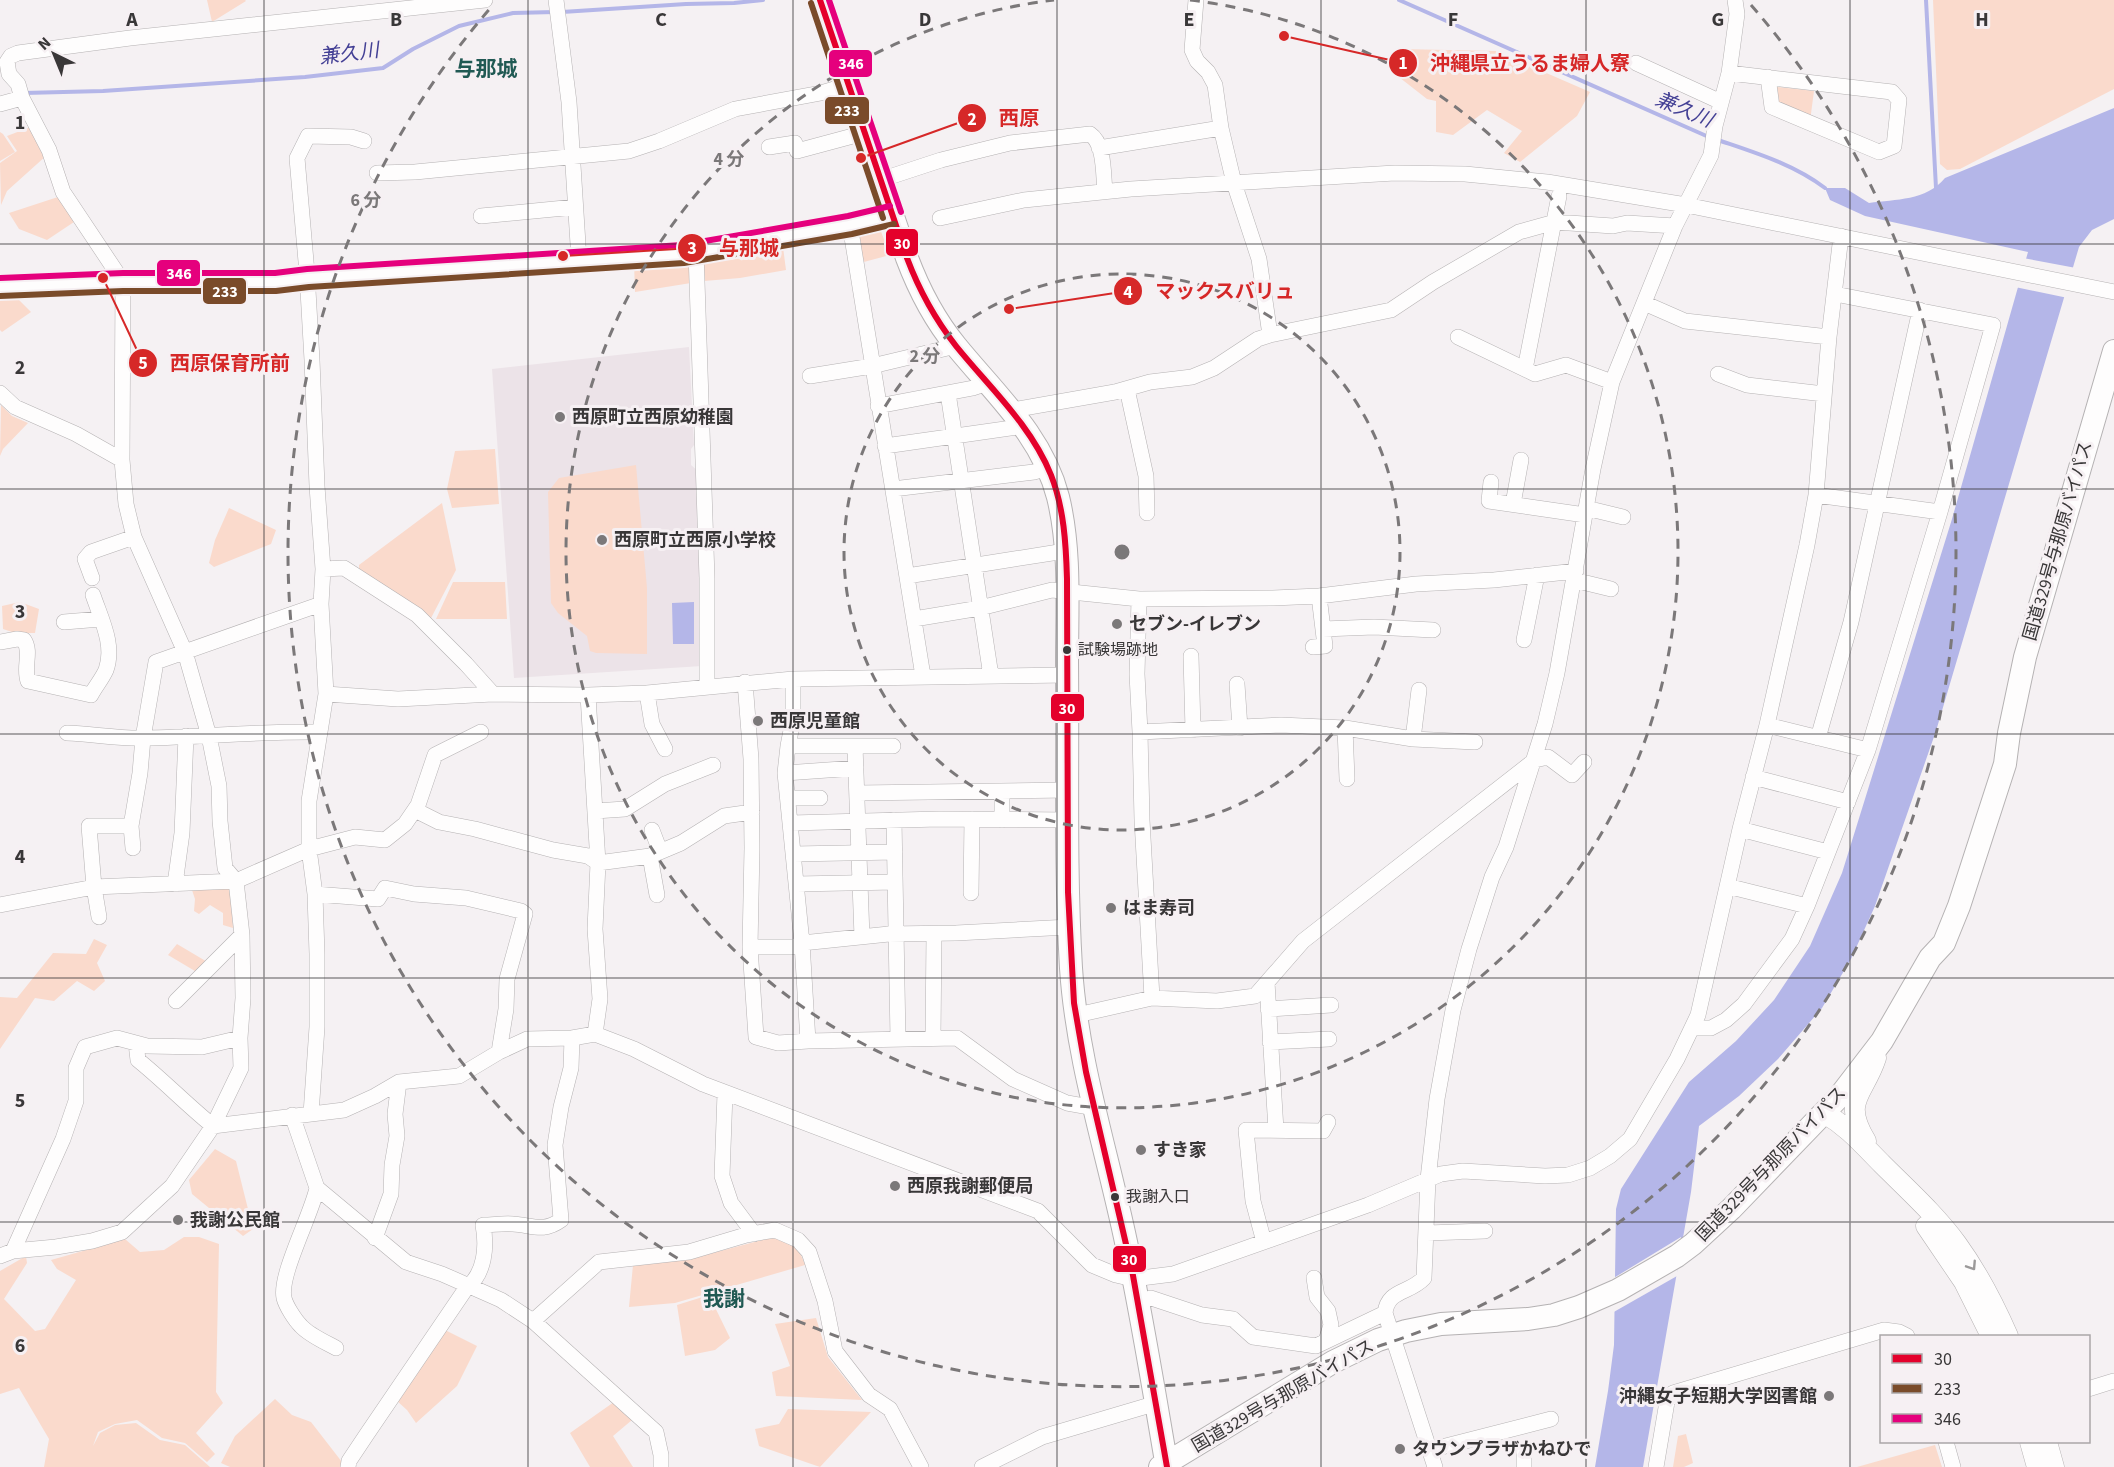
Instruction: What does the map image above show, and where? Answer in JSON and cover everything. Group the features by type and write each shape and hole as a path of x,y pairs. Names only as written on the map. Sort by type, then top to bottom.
{"highway":[{"path":"820,0 892,215 920,290 956,346 1018,418 1048,468 1058,498 1065,551 1071,972 1095,1108 1136,1290 1157,1403 1164,1466"},
{"name":"国道329号与那原バイパス","path":"1164,1466 1333,1362 1392,1335 1441,1324 1528,1319 1579,1308 1601,1299 1677,1256 1731,1209 1824,1113 1882,1041 1930,958 1944,943 1972,870 2006,764 2009,734 2025,657 2114,351"}],"main road":[{"path":"1878,1160 1857,1126 1854,1114 1858,1094 1871,1073 1882,1041"},
{"path":"1824,1113 1842,1123 1863,1142 1937,1219 1975,1271 2007,1335"},
{"path":"1824,1113 1834,1131 1929,1229 1964,1282 1990,1335"},
{"path":"2030,1443 2037,1467"},
{"path":"2047,1443 2054,1467"}],"street":[{"path":"6,1253 92,1241 122,1232 172,1186 213,1126 241,1068 240,1038 243,998 242,935 236,881 225,868 219,786 209,736 185,652 134,537 126,504 122,460 123,282 63,192 49,150 9,74 6,62 18,53 130,38 485,0"},
{"path":"1196,0 1192,50 1197,61 1208,72 1215,85 1221,129 1234,183 1258,259 1270,334"},
{"path":"1435,1467 1385,1313 1387,1301 1418,1284 1424,1278 1428,1179 1437,1100 1453,1010 1469,949 1492,877 1506,847 1535,760 1557,673 1612,382 1675,226 1711,155 1729,73 1737,14 1734,0"},
{"path":"558,8 579,260"},
{"path":"1636,63 1721,102"},
{"path":"1729,73 1768,77 1892,92 1899,100 1894,146 1879,152 1772,107 1768,77"},
{"path":"377,173 415,172 629,152 735,109 820,93 848,85"},
{"path":"0,104 21,93"},
{"path":"1100,148 1221,129"},
{"path":"770,147 795,142 797,150 864,133"},
{"path":"880,180 941,160 1010,143 1090,134 1097,138 1100,148 1105,191"},
{"path":"311,1114 317,1027 315,894 309,849 309,801 326,694 321,604 323,569 308,278 297,158 308,136 351,137 364,141"},
{"path":"940,218 1024,200 1105,191 1395,173 1465,174 1535,181 1686,205 2114,292"},
{"path":"1525,369 1559,196"},
{"path":"482,216 575,207"},
{"path":"0,287 123,282 276,282 696,252 850,225 892,215"},
{"path":"885,446 955,436 1150,382 1192,377 1203,373 1270,334 1391,310 1433,282 1519,232 1555,222 1613,226 1626,223 1675,226"},
{"path":"850,225 923,676"},
{"path":"1136,1290 1173,1274 1368,1205 1441,1174 1463,1171 1545,1176 1568,1175 1590,1168 1610,1156 1630,1139 1677,1059 1698,1015 1740,829 1767,725 1800,579 1816,495 1829,337 1841,236"},
{"path":"696,252 707,578 707,687"},
{"path":"1692,1028 1711,1028 1726,1020 1744,1004 1792,939 1807,906 1868,750 1940,512 1993,325 1835,294"},
{"path":"1644,303 1685,321 1829,337"},
{"path":"1818,738 1851,622 1920,310"},
{"path":"1458,337 1471,350 1535,374 1566,365 1612,382"},
{"path":"810,376 872,366 956,346"},
{"path":"1718,374 1747,385 1824,394"},
{"path":"878,406 973,388 988,383"},
{"path":"1127,389 1146,476 1146,513"},
{"path":"0,393 15,407 76,434 122,460"},
{"path":"948,393 991,676"},
{"path":"1513,504 1521,460"},
{"path":"893,489 1034,472 1048,468"},
{"path":"1491,482 1489,501 1623,517"},
{"path":"1816,495 1940,512"},
{"path":"92,578 85,559 91,552 134,537"},
{"path":"907,576 1065,551"},
{"path":"323,569 344,568 417,615 493,694"},
{"path":"914,619 980,608 1052,590 1139,599 1273,598 1319,596 1416,584 1537,575 1575,576 1611,589"},
{"path":"1524,640 1537,575"},
{"path":"0,641 24,640 28,646 25,674 28,681 91,695 106,670 109,650 93,595"},
{"path":"1313,647 1324,646 1319,596"},
{"path":"1139,599 1137,674 1152,998"},
{"path":"134,848 131,826 156,662 321,604"},
{"path":"64,622 101,619"},
{"path":"1323,628 1374,627 1433,630"},
{"path":"1191,656 1193,730"},
{"path":"326,694 398,699 493,694 588,695 647,693 793,679 1067,675"},
{"path":"793,679 793,720 785,773 802,943 808,1041"},
{"path":"745,682 751,759 750,947 756,1037 778,1043 957,1038 1013,1079 1067,1103 1095,1108"},
{"path":"1237,684 1240,728"},
{"path":"1413,739 1419,690"},
{"path":"647,693 652,724 665,749"},
{"path":"588,695 598,863 595,929 600,999 596,1034"},
{"path":"1140,732 1281,725 1345,728 1413,739 1475,742"},
{"path":"1767,725 1868,750"},
{"path":"1345,728 1347,779"},
{"path":"67,733 143,738 278,731 320,732"},
{"path":"0,905 94,887 236,881 309,849 355,837 385,840 405,824 415,810 435,755 481,732"},
{"path":"175,884 182,833 186,736"},
{"path":"788,746 893,746"},
{"path":"855,746 862,937"},
{"path":"1077,1015 1152,998 1227,1000 1255,996 1303,941 1535,760 1548,757 1572,775 1584,762"},
{"path":"595,811 625,809 665,784 713,765"},
{"path":"785,773 856,768"},
{"path":"1753,777 1848,802"},
{"path":"858,793 1068,790"},
{"path":"1002,791 1002,820"},
{"path":"930,792 930,819"},
{"path":"788,798 820,798"},
{"path":"415,810 439,822 588,856 598,863 655,854 681,843 724,816 752,812"},
{"path":"791,824 930,819 1068,820"},
{"path":"971,893 972,819"},
{"path":"894,820 898,1039"},
{"path":"99,917 89,826 131,826"},
{"path":"1740,829 1828,852"},
{"path":"652,830 657,896"},
{"path":"794,854 895,852"},
{"path":"796,884 895,882"},
{"path":"1727,886 1807,906"},
{"path":"315,894 378,898 385,888 414,894 466,898 521,911 525,914 507,979 506,1009 499,1052"},
{"path":"750,947 793,947 802,943 895,934 1069,927"},
{"path":"933,1038 934,934"},
{"path":"176,1001 242,935"},
{"path":"1267,982 1276,1130"},
{"path":"1268,1008 1331,1005"},
{"path":"136,1043 138,1060 163,1080 183,1102 213,1126 344,1110 399,1082 459,1076 499,1052 527,1039 572,1038 596,1034 725,1093 1038,1211 1092,1265 1151,1298 1202,1315 1233,1318 1253,1337 1316,1346 1385,1313"},
{"path":"6,1253 54,1159 76,1101 76,1068 85,1047 117,1038 147,1046 202,1047 240,1038"},
{"path":"348,1467 349,1461 467,1287 475,1281 484,1255 486,1240 483,1225 513,1224 543,1228 552,1226 561,1220 555,1145 571,1068 572,1038"},
{"path":"1270,1042 1329,1039"},
{"path":"375,1238 391,1194 392,1165 397,1136 395,1114 399,1082"},
{"path":"725,1093 722,1176 731,1203 754,1234"},
{"path":"292,1116 317,1188 406,1262 442,1274 467,1287 501,1300 533,1321 656,1432 661,1467"},
{"path":"1263,1242 1253,1201 1246,1130 1324,1132"},
{"path":"317,1188 288,1271 284,1300 301,1327 336,1348"},
{"path":"533,1321 599,1262 689,1252 775,1230 798,1240 809,1252 825,1301 835,1351 869,1395 890,1409 921,1467"},
{"path":"1426,1233 1485,1231"},
{"path":"1314,1278 1317,1297 1328,1311 1331,1325 1326,1341"},
{"path":"1656,1467 1667,1402 1674,1393 1884,1330 1905,1335"},
{"path":"2090,1388 2114,1381"},
{"path":"982,1467 1042,1437 1157,1403"},
{"path":"1430,1450 1551,1419"},
{"path":"1946,1443 1953,1467"}],"shaded area":[{"path":"207,0 245,0 246,1 212,22"},
{"path":"1933,0 2114,0 2114,89 1960,169 1947,170 1940,164"},
{"path":"1400,49 1496,51 1590,92 1577,116 1520,162 1504,153 1522,131 1487,110 1453,135 1436,132 1436,101 1427,99 1395,74"},
{"path":"1777,87 1814,91 1810,121 1773,103"},
{"path":"33,126 47,155 7,191 1,205 0,163 17,151 7,136"},
{"path":"0,132 15,152 0,161"},
{"path":"61,196 74,222 47,240 19,229 9,213"},
{"path":"880,229 890,255 860,263 854,233"},
{"path":"783,247 786,270 740,278 704,281 703,262"},
{"path":"677,259 684,264 690,264 691,283 635,292 634,263"},
{"path":"14,295 31,312 2,332 0,330 0,296"},
{"name":"西原町立西原小学校","path":"689,347 694,445 691,449 691,465 698,471 702,666 514,678 492,369"},
{"path":"1,405 12,416 28,423 3,449 0,456"},
{"path":"495,449 499,504 452,508 447,489 455,451"},
{"path":"636,465 647,588 647,654 596,653 590,651 587,636 558,613 551,603 548,492 559,478"},
{"path":"442,503 456,570 430,620 359,572 359,565"},
{"path":"229,508 276,530 271,544 214,567 209,563 215,540"},
{"path":"453,582 505,582 507,619 436,619"},
{"path":"20,602 39,609 35,633 15,633 3,629 2,606"},
{"path":"191,887 230,888 233,928 223,925 223,913 210,905 199,914 194,911 195,899"},
{"path":"94,939 107,945 97,963 105,981 94,991 77,981 54,1001 35,998 0,1049 0,997 17,998 53,953 86,954"},
{"path":"177,944 209,963 200,974 168,955"},
{"path":"215,1149 236,1161 253,1229 243,1236 192,1194 189,1180"},
{"path":"184,1237 199,1237 219,1244 216,1392 223,1403 196,1433 215,1454 207,1462 185,1443 162,1438 137,1420 115,1424 98,1432 93,1446 100,1433 115,1425 136,1423 160,1440 185,1445 210,1467 44,1467 49,1439 19,1388 0,1394 0,1271 26,1256 27,1263 4,1299 35,1331 45,1329 76,1280 57,1269 51,1260 125,1239 140,1252 164,1250"},
{"path":"770,1238 783,1240 793,1245 800,1253 805,1265 675,1303 629,1307 633,1265 690,1259"},
{"path":"709,1295 730,1338 715,1350 685,1356 677,1305"},
{"path":"816,1318 828,1357 862,1400 776,1396 772,1372 790,1366 775,1324"},
{"path":"443,1329 477,1346 457,1386 416,1423 397,1401"},
{"path":"275,1399 292,1415 311,1422 342,1462 341,1467 230,1467 221,1463 235,1436"},
{"path":"614,1402 632,1420 613,1436 633,1467 590,1467 570,1433"},
{"path":"788,1409 871,1412 820,1467 759,1446 755,1429 779,1424"},
{"path":"1686,1434 1693,1463 1684,1467 1673,1467 1678,1436"},
{"path":"1935,1445 1942,1467 1857,1467"}],"water":[{"path":"2114,108 2114,219 2092,230 2079,247 1936,731 1875,906 1851,959 1822,1008 1778,1059 1739,1096 1699,1126 1691,1192 1643,1467 1595,1467 1614,1345 1616,1209 1621,1189 1689,1082 1736,1041 1774,1000 1810,946 1842,873 1952,519 2028,252 1865,216 1830,200 1825,188 1845,188 1869,203 1910,198 1929,191 1945,178"},
{"path":"694,602 694,644 673,644 672,603"}],"pier":[{"path":"2023,258 2076,268 2068,298 2015,287"},
{"path":"1681,1237 1677,1276 1612,1313 1612,1279"}],"waterway":[{"name":"兼久川","path":"562,12 763,0"},
{"name":"兼久川","path":"1399,0 1711,138"},
{"path":"1926,0 1936,188"},
{"name":"兼久川","path":"24,93 103,91 305,77 383,68 413,49 459,26 513,13 555,12"},
{"name":"兼久川","path":"1718,140 1787,166 1825,188"}],"transit line":[{"name":"30","path":"820,0 907,258 917,281 934,315 948,336 1021,423 1043,457 1059,500 1065,539 1067,579 1068,892 1074,1003 1086,1072 1132,1270 1167,1467"},
{"name":"346","path":"829,0 901,212"},
{"name":"233","path":"811,3 883,218"},
{"name":"346","path":"0,278 123,273 275,273 682,245 848,216 890,206"},
{"name":"233","path":"0,296 123,291 276,291 684,263 852,234 894,224"}],"place":[{"name":"沖縄県立うるま婦人寮","path":"1284,36"},
{"name":"西原","path":"861,158"},
{"name":"与那城","path":"563,256"},
{"name":"西原保育所前","path":"103,278"},
{"name":"マックスバリュ","path":"1009,309"},
{"name":"西原町立西原幼稚園","path":"560,417"},
{"name":"西原町立西原小学校","path":"602,540"},
{"name":"セブン-イレブン","path":"1117,624"},
{"name":"試験場跡地","path":"1067,650"},
{"name":"西原児童館","path":"758,721"},
{"name":"はま寿司","path":"1111,908"},
{"name":"すき家","path":"1141,1150"},
{"name":"西原我謝郵便局","path":"895,1186"},
{"name":"我謝入口","path":"1115,1197"},
{"name":"我謝公民館","path":"178,1220"},
{"name":"沖縄女子短期大学図書館","path":"1829,1396"},
{"name":"タウンプラザかねひで","path":"1400,1449"}],"district":[{"name":"与那城","path":"486,69"},
{"name":"我謝","path":"724,1299"}]}
